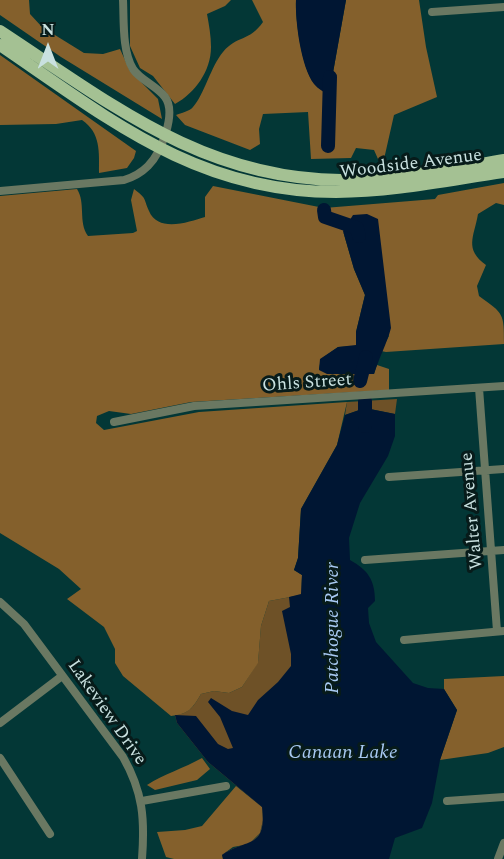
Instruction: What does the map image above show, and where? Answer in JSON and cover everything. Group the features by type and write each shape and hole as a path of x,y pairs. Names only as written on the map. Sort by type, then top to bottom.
{"main road":[{"name":"Woodside Avenue","path":"0,31 194,165 235,178 268,186 309,191 364,191 504,172"},
{"name":"Woodside Avenue","path":"0,45 103,115 162,143 245,167 325,179 394,177 504,160"}],"street":[{"path":"0,191 124,180 143,171 152,162 162,143 170,107 165,97 134,69 125,42 123,0"},
{"path":"432,12 504,7"},
{"name":"Ohls Street","path":"114,422 194,406 504,386"},
{"name":"Walter Avenue","path":"479,388 484,470 500,631"},
{"path":"389,477 504,469"},
{"path":"365,560 504,550"},
{"name":"Lakeview Drive","path":"2,607 24,624 123,757 133,774 142,801 144,830 142,859"},
{"path":"404,640 500,631"},
{"path":"0,723 62,676"},
{"path":"0,758 50,834"},
{"path":"142,801 226,786"},
{"path":"447,801 504,797"},
{"path":"498,859 504,843"}],"shaded area":[{"path":"0,0 29,0 30,14 42,27 84,53 103,54 120,49 130,71 158,99 162,119 61,57 0,15"},
{"path":"130,0 231,0 225,6 207,14 211,43 205,73 189,94 175,104 153,76 140,68 130,46"},
{"path":"252,0 296,0 298,31 306,67 314,83 329,95 346,0 419,0 437,97 394,115 382,168 374,150 356,148 351,158 311,159 308,112 263,114 259,129 260,144 250,150 185,125 176,115 190,110 197,102 223,52 233,43 253,33 263,22"},
{"path":"0,55 136,151 127,168 99,173 99,150 96,137 82,120 56,124 0,125"},
{"path":"504,183 504,205 496,203 478,214 472,242 475,254 486,265 477,286 479,296 501,315 504,326 504,344 381,351 389,336 343,231 354,269 365,295 356,332 356,346 338,347 321,359 319,369 374,374 377,365 389,369 389,390 191,402 131,414 109,411 97,416 96,423 104,430 199,412 347,402 337,445 301,509 298,558 294,570 302,575 301,595 269,601 261,626 258,663 242,687 229,693 214,691 201,694 189,710 171,716 123,676 115,663 115,649 104,627 67,599 81,589 59,569 0,533 0,196 77,189 81,200 83,225 88,236 137,231 131,200 134,189 144,198 153,218 166,224 174,224 205,217 205,197 213,186 324,208 435,199 438,195"},
{"path":"397,399 395,414 365,408 345,415 347,402"},
{"path":"302,575 311,605 308,621 314,672 306,725 295,768 297,859 223,859 222,855 258,836 261,830 262,807 208,762 177,723 175,715 191,709 201,694 214,691 229,693 242,687 258,662 261,626 269,601 301,595"},
{"path":"504,676 504,747 488,753 440,760 457,710 444,689 444,679"},
{"path":"202,758 210,769 197,780 155,790 147,785 160,778"},
{"path":"236,786 262,807 263,820 260,833 249,844 233,847 222,855 223,859 166,857 157,832 202,826"}],"water":[{"path":"296,0 346,0 329,95 319,89 309,76 302,55"},
{"path":"367,214 378,219 391,328 374,374 327,374 319,370 320,359 338,347 356,345 356,332 365,295 354,269 343,231 353,215"},
{"name":"Canaan Lake","path":"365,408 395,414 395,436 388,456 360,503 349,538 350,560 366,572 374,587 375,601 368,608 369,623 376,642 413,683 428,688 444,689 457,710 440,760 432,803 422,828 395,838 389,859 223,859 222,855 258,836 263,820 262,807 208,762 177,723 175,715 196,716 218,744 228,749 233,748 220,717 208,702 211,698 232,711 248,715 258,700 278,682 291,666 291,654 282,611 290,607 289,597 301,594 302,575 294,570 298,558 301,509 337,445 345,415"}],"waterway":[{"name":"Patchogue River","path":"328,146 330,77"},
{"name":"Patchogue River","path":"324,210 325,217 357,228 359,236"},
{"name":"Patchogue River","path":"360,381 366,357"},
{"name":"Patchogue River","path":"365,401 365,426"}]}
